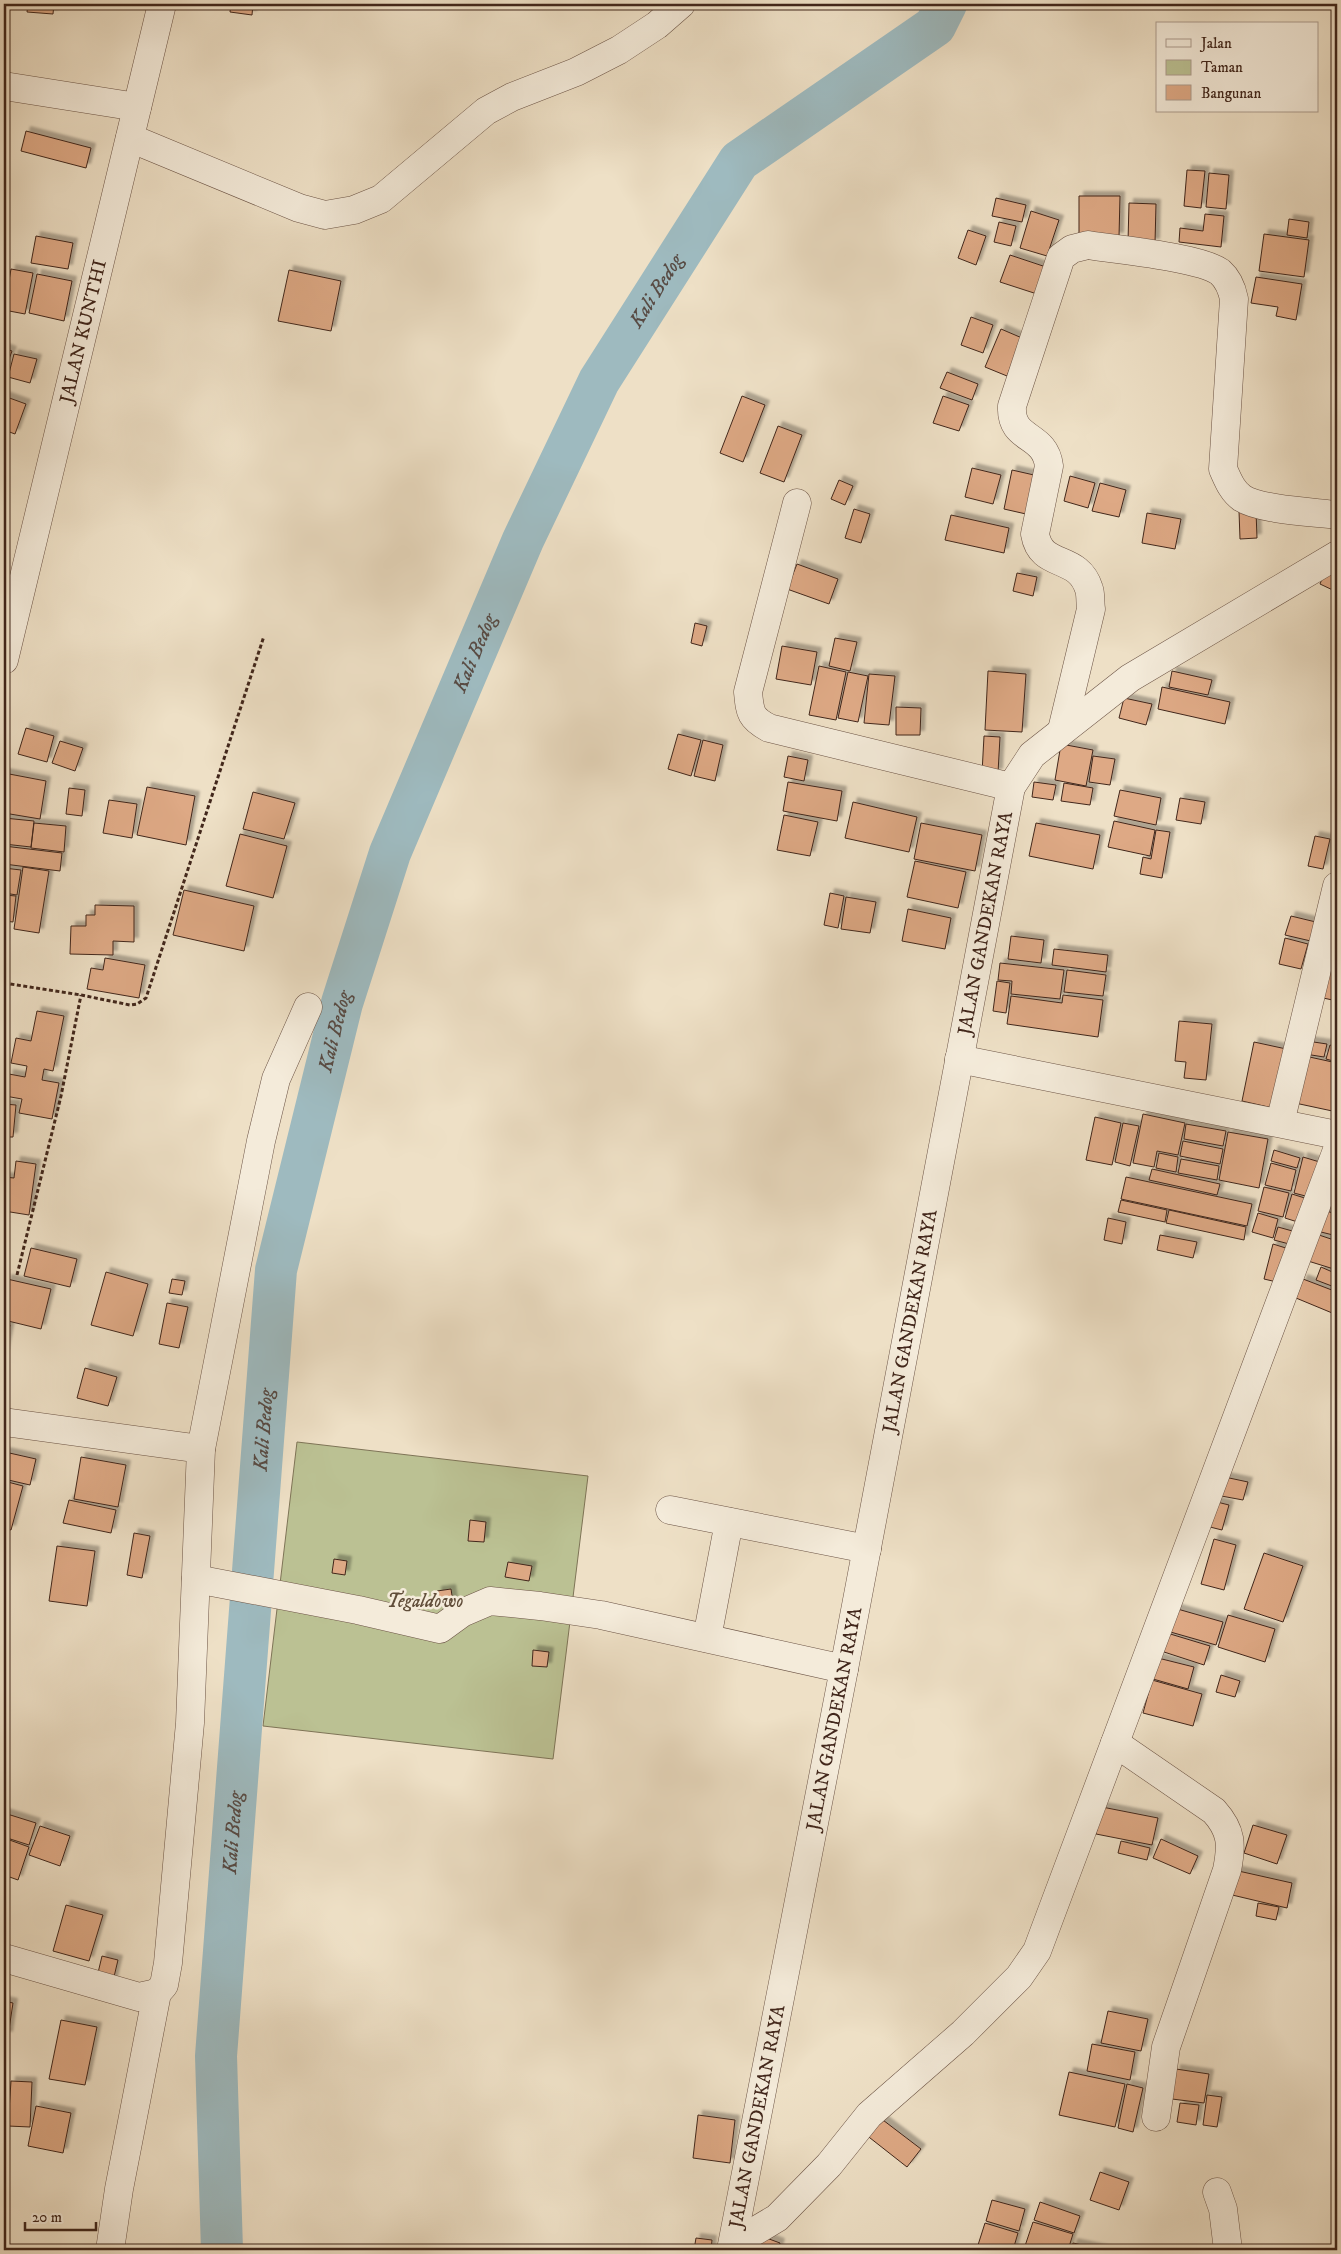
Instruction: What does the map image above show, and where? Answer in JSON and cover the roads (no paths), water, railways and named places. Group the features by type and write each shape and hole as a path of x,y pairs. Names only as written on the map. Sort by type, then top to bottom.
{"street":[{"name":"JALAN KUNTHI","path":"4,660 162,4"},
{"path":"130,138 299,208 325,215 354,210 381,199 486,111 512,97 576,72 618,50 656,25 681,4"},
{"path":"4,86 137,108"},
{"path":"1062,730 1091,609 1090,590 1083,576 1072,566 1042,552 1036,543 1035,534 1049,466 1048,456 1043,448 1019,430 1011,414 1061,257 1072,249 1088,245 1200,263 1220,272 1228,282 1234,299 1223,469 1231,487 1241,497 1255,504 1337,515"},
{"path":"797,503 748,692 749,709 755,720 769,728 1011,787"},
{"name":"JALAN GANDEKAN RAYA","path":"732,2247 867,1549 1011,787 1032,755 1130,678 1337,554"},
{"path":"1280,1123 1337,886"},
{"path":"110,2250 118,2189 157,1993 164,1985 168,1963 204,1579 201,1450 261,1141 276,1079 308,1007"},
{"path":"959,1060 1337,1135"},
{"path":"732,2247 777,2218 829,2165 869,2115 963,2033 1019,1977 1037,1951 1337,1150"},
{"path":"4,1422 201,1450"},
{"path":"670,1510 867,1549"},
{"path":"707,1638 729,1522"},
{"path":"204,1579 440,1628 462,1613 490,1602 601,1615 844,1669"},
{"path":"1115,1743 1214,1811 1222,1820 1228,1833 1231,1850 1226,1870 1166,2046 1156,2117"},
{"path":"4,1958 139,1997 157,1993"},
{"path":"1217,2192 1223,2209 1228,2250"}],"waterway":[{"name":"Kali Bedog","path":"222,2250 216,2056 276,1270 342,1003 390,853 523,540 599,381 739,161 935,26 946,4"}],"park label":[{"name":"Tegaldowo","path":"425,1601"}]}
